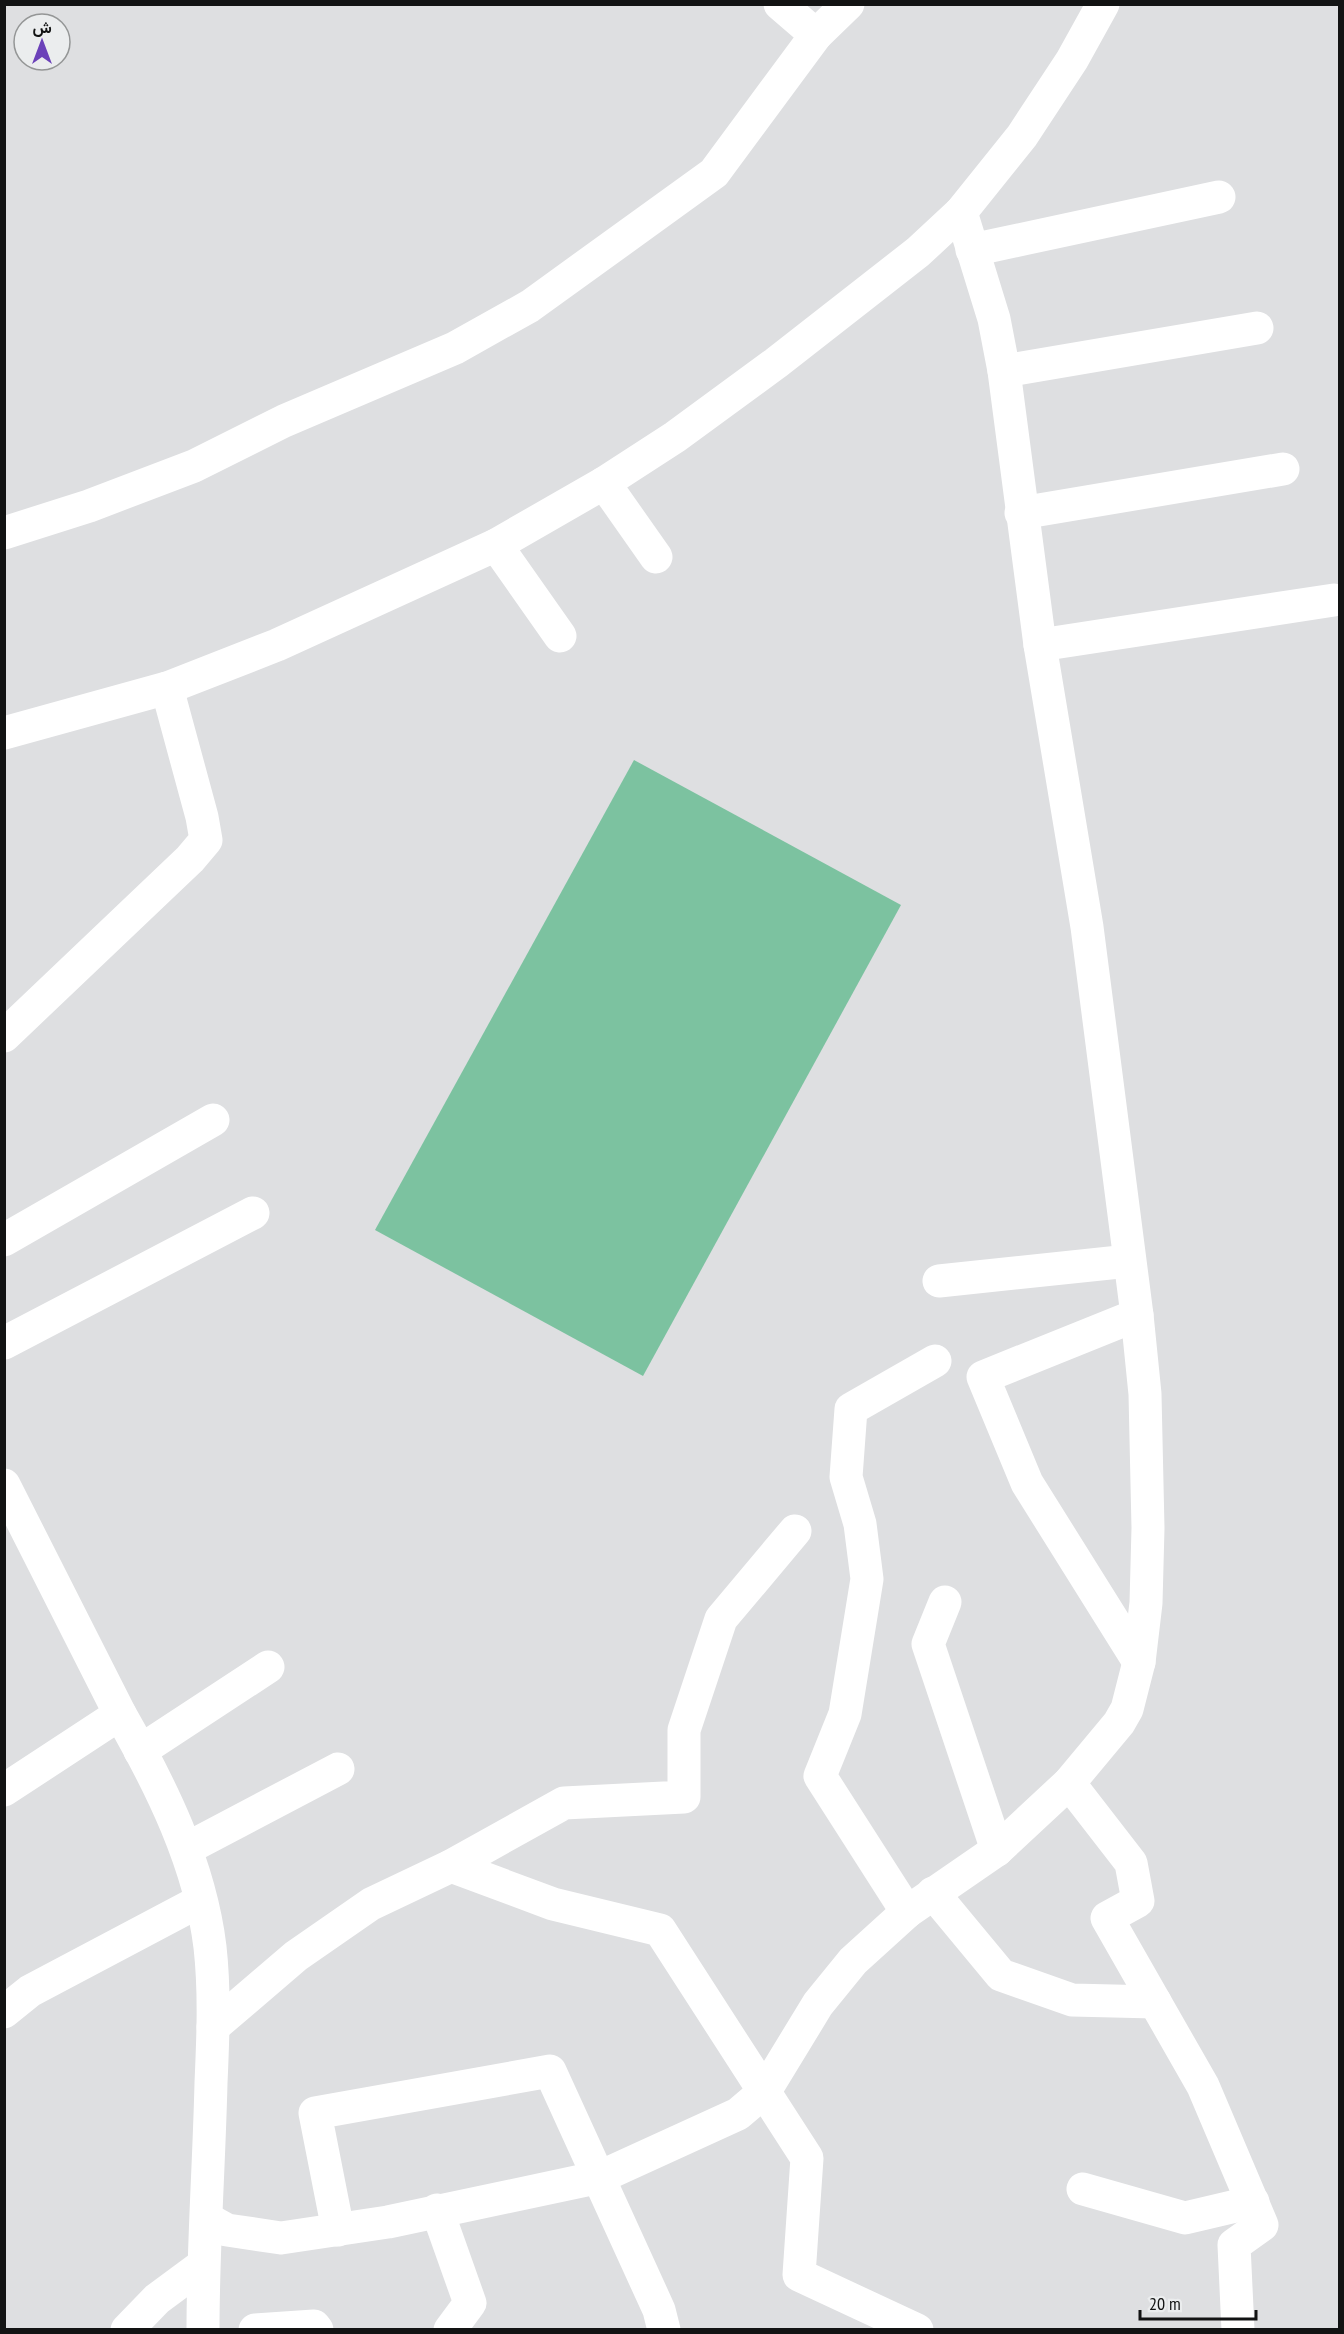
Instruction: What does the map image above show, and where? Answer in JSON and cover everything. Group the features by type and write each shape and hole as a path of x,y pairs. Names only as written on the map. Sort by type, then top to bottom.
{"street":[{"path":"780,4 816,35"},
{"path":"4,532 89,506 194,466 284,421 455,348 530,306 714,173 816,35 849,4"},
{"path":"4,733 167,688 277,645 496,545 604,483 675,437 776,363 918,252 961,212 1022,136 1072,60 1103,4"},
{"path":"972,250 1220,197"},
{"path":"207,2219 227,2230 281,2238 388,2222 600,2177 738,2114 765,2091 818,2004 853,1960 907,1912 997,1850 1069,1783 1119,1724 1127,1709 1139,1662 1146,1603 1148,1528 1145,1394 1137,1315 1087,927 1040,645 1004,372 994,319 961,212"},
{"path":"1004,372 1257,328"},
{"path":"1021,513 1283,469"},
{"path":"604,483 656,557"},
{"path":"496,545 560,636"},
{"path":"1040,645 1334,600"},
{"path":"4,1036 190,859 206,840 202,817 167,688"},
{"path":"4,1240 213,1120"},
{"path":"4,1343 253,1213"},
{"path":"939,1281 1129,1261"},
{"path":"1137,1315 983,1377 1027,1483 1139,1662"},
{"path":"907,1912 820,1776 845,1714 867,1579 860,1524 846,1478 851,1409 935,1361"},
{"path":"4,1485 140,1750 186,1849 200,1901 210,1946 213,2027 207,2219 203,2265 203,2330"},
{"path":"213,2027 296,1956 371,1904 451,1866 564,1803 684,1797 684,1730 721,1619 795,1531"},
{"path":"945,1602 928,1644 997,1850"},
{"path":"140,1750 268,1667"},
{"path":"4,1790 120,1714"},
{"path":"186,1849 338,1769"},
{"path":"1069,1783 1131,1863 1138,1901 1107,1918 1203,2086 1262,2225 1234,2245 1238,2330"},
{"path":"451,1866 553,1904 660,1930 807,2158 798,2275 917,2330"},
{"path":"933,1893 1002,1975 1072,2000 1155,2002"},
{"path":"4,2012 30,1991 200,1901"},
{"path":"338,2230 315,2113 550,2071 659,2310 664,2330"},
{"path":"1083,2189 1185,2217 1253,2202"},
{"path":"437,2210 470,2303 450,2330"},
{"path":"127,2330 157,2299 203,2265"},
{"path":"255,2330 314,2326 317,2330"}],"green space":[{"path":"634,760 901,905 643,1376 375,1230"}]}
